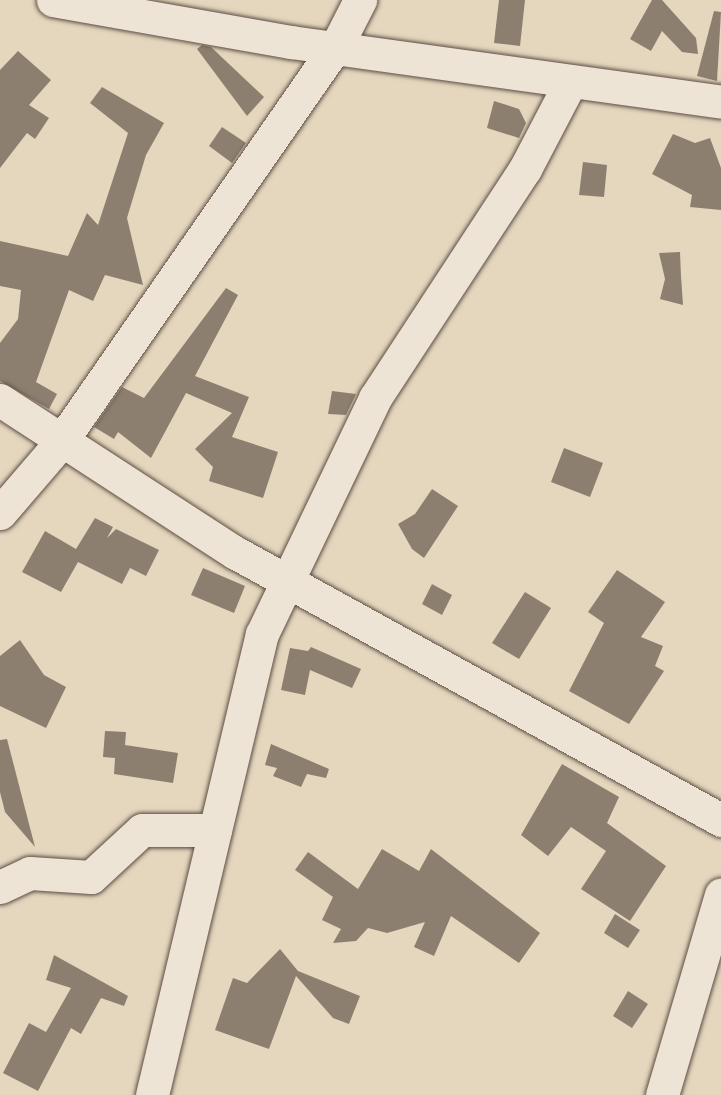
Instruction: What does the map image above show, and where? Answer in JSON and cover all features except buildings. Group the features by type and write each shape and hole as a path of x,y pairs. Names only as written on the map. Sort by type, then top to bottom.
{"street":[{"path":"53,0 570,83 721,102"},
{"path":"0,513 60,443 337,45 360,0"},
{"path":"152,1095 262,634 375,398 525,169 570,83"},
{"path":"0,400 60,443 286,581 721,820"},
{"path":"0,887 30,873 92,877 142,830 215,830"},
{"path":"662,1095 721,895"}]}
